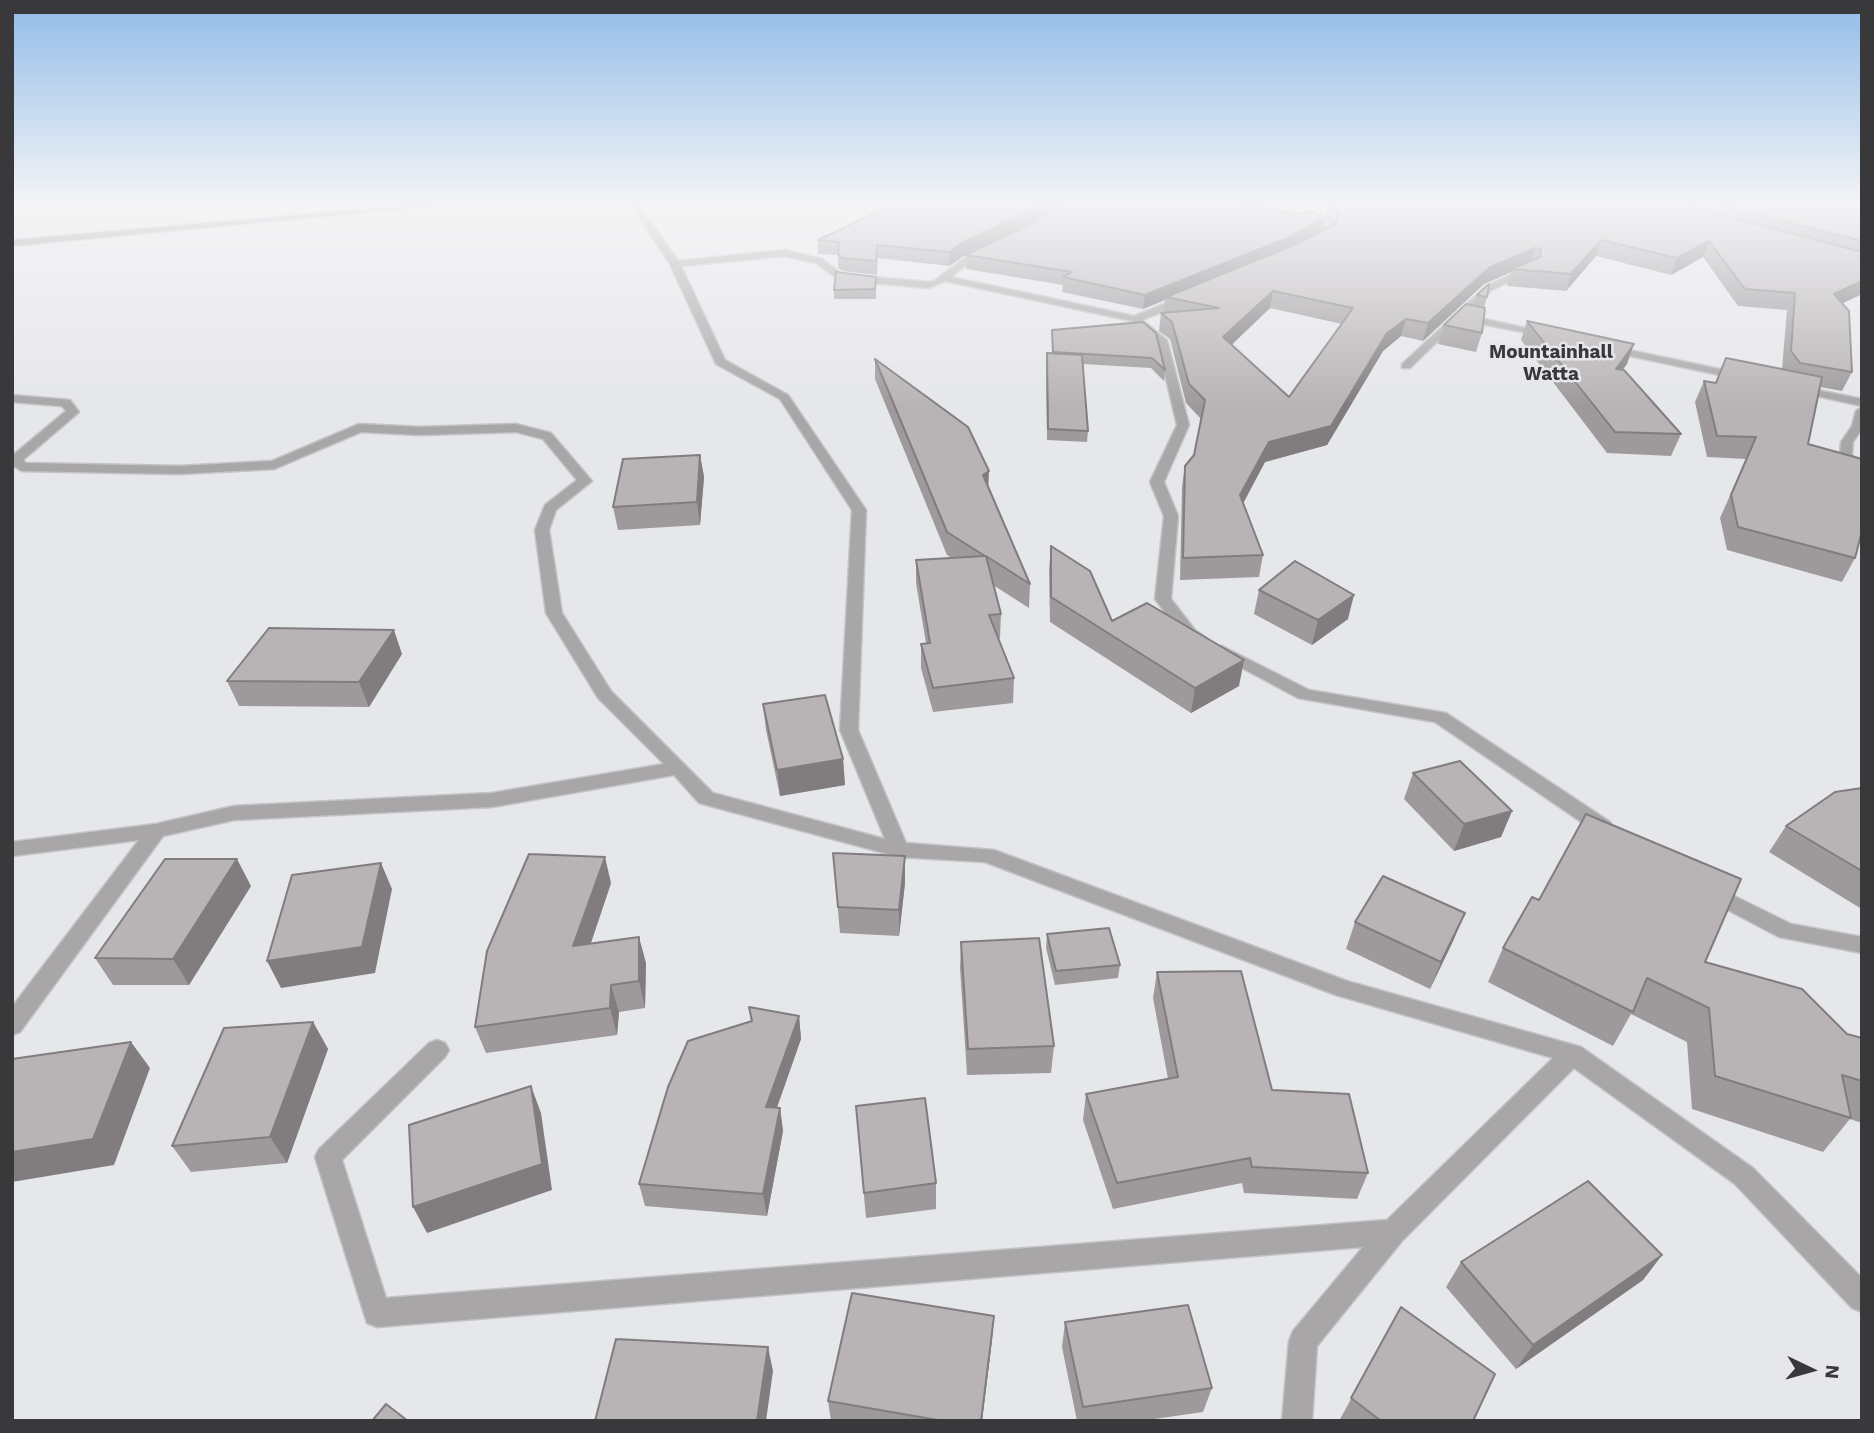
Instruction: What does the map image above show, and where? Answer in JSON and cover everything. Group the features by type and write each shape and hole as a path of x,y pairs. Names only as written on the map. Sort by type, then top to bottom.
{"street":[{"path":"679,272 720,362 784,397 859,510 849,730 899,850"},
{"path":"833,272 839,277 928,285 937,283 952,272"},
{"path":"1406,366 1489,288 1525,272"},
{"path":"944,278 1135,319 1162,340 1183,425 1157,482 1171,516 1163,599 1189,633 1304,694 1440,717 1618,838"},
{"path":"1135,319 1195,294"},
{"path":"1458,316 1552,336"},
{"path":"1592,345 1754,380"},
{"path":"1781,386 1862,403"},
{"path":"12,398 66,403 72,412 15,460 22,467 179,470 274,465 359,428 420,431 516,428 547,436 585,481 550,508 542,530 554,612 604,694 706,798 899,850 987,855 1344,989 1573,1054 1744,1176 1862,1298"},
{"path":"1862,411 1858,426 1847,442 1846,456 1862,472"},
{"path":"12,849 156,831 234,813 492,800 678,768"},
{"path":"12,1025 156,831"},
{"path":"1700,887 1787,931 1862,945"},
{"path":"437,1050 328,1157 377,1313 1393,1232"},
{"path":"1297,1421 1303,1341 1393,1232 1573,1054"}],"building":[{"path":"836,272 876,277 875,289 834,290"},
{"path":"1072,272 1203,272 1145,295 1063,277"},
{"path":"1228,272 1485,272 1428,323 1406,319 1387,333 1331,426 1269,442 1240,495 1263,555 1183,558 1185,466 1194,455 1205,400 1189,384 1172,322 1161,313 1219,308 1166,297","holes":["1273,291 1353,308 1289,397 1223,337"]},
{"path":"1732,272 1862,272 1862,281 1834,294 1849,311 1852,372 1800,363 1791,351 1795,293 1745,289"},
{"path":"1489,284 1487,297 1477,295"},
{"path":"1466,304 1485,308 1482,333 1444,325"},
{"path":"1527,321 1634,344 1616,369 1624,370 1681,434 1615,432"},
{"path":"1143,322 1156,333 1165,370 1152,358 1053,352 1052,330"},
{"path":"1047,353 1082,355 1088,431 1048,429"},
{"path":"1726,358 1822,377 1808,444 1862,459 1862,531 1855,558 1738,527 1731,495 1756,437 1717,436 1704,381 1716,383"},
{"path":"875,359 968,427 989,471 983,475 1030,584 986,556 1001,614 989,615 1014,678 933,688 921,644 930,643 916,560 985,556 947,532"},
{"path":"700,455 697,502 613,507 623,459"},
{"path":"1051,546 1090,571 1112,621 1147,603 1244,660 1195,688 1051,597"},
{"path":"1295,561 1354,595 1318,620 1259,590"},
{"path":"269,628 394,630 359,682 227,681"},
{"path":"825,695 843,759 777,770 763,704"},
{"path":"1460,761 1512,811 1464,824 1413,773"},
{"path":"1862,788 1862,871 1786,826 1835,792"},
{"path":"1586,814 1741,879 1705,962 1802,989 1847,1034 1862,1038 1862,1081 1842,1075 1851,1118 1715,1076 1709,1008 1647,978 1633,1012 1503,948 1532,897 1539,900"},
{"path":"833,853 905,856 899,910 838,907"},
{"path":"529,854 605,857 573,946 639,937 639,981 611,985 610,1008 475,1027 487,951"},
{"path":"165,859 237,859 173,959 95,958"},
{"path":"381,863 362,947 267,961 292,875"},
{"path":"1383,876 1465,913 1441,962 1355,922"},
{"path":"1109,928 1120,965 1056,971 1047,934"},
{"path":"1039,938 1054,1046 968,1049 961,942"},
{"path":"1241,971 1272,1090 1349,1094 1368,1173 1252,1167 1250,1158 1117,1183 1086,1094 1178,1077 1157,972"},
{"path":"749,1007 799,1016 766,1107 780,1108 763,1194 639,1184 668,1087 688,1041 752,1021"},
{"path":"313,1022 270,1137 172,1146 224,1028"},
{"path":"131,1042 93,1139 12,1152 12,1059"},
{"path":"531,1086 542,1164 413,1207 409,1125"},
{"path":"925,1098 936,1183 864,1193 856,1106"},
{"path":"1588,1181 1662,1255 1533,1345 1461,1262"},
{"path":"852,1293 994,1316 981,1421 943,1421 828,1401"},
{"path":"1188,1305 1212,1388 1083,1407 1065,1322"},
{"path":"1401,1307 1495,1374 1473,1421 1381,1421 1351,1398"},
{"path":"616,1339 768,1347 757,1421 595,1421"},
{"path":"386,1404 408,1421 372,1421"}],"district":[{"name":"Mountainhall Watta","path":"1551,363"}]}
